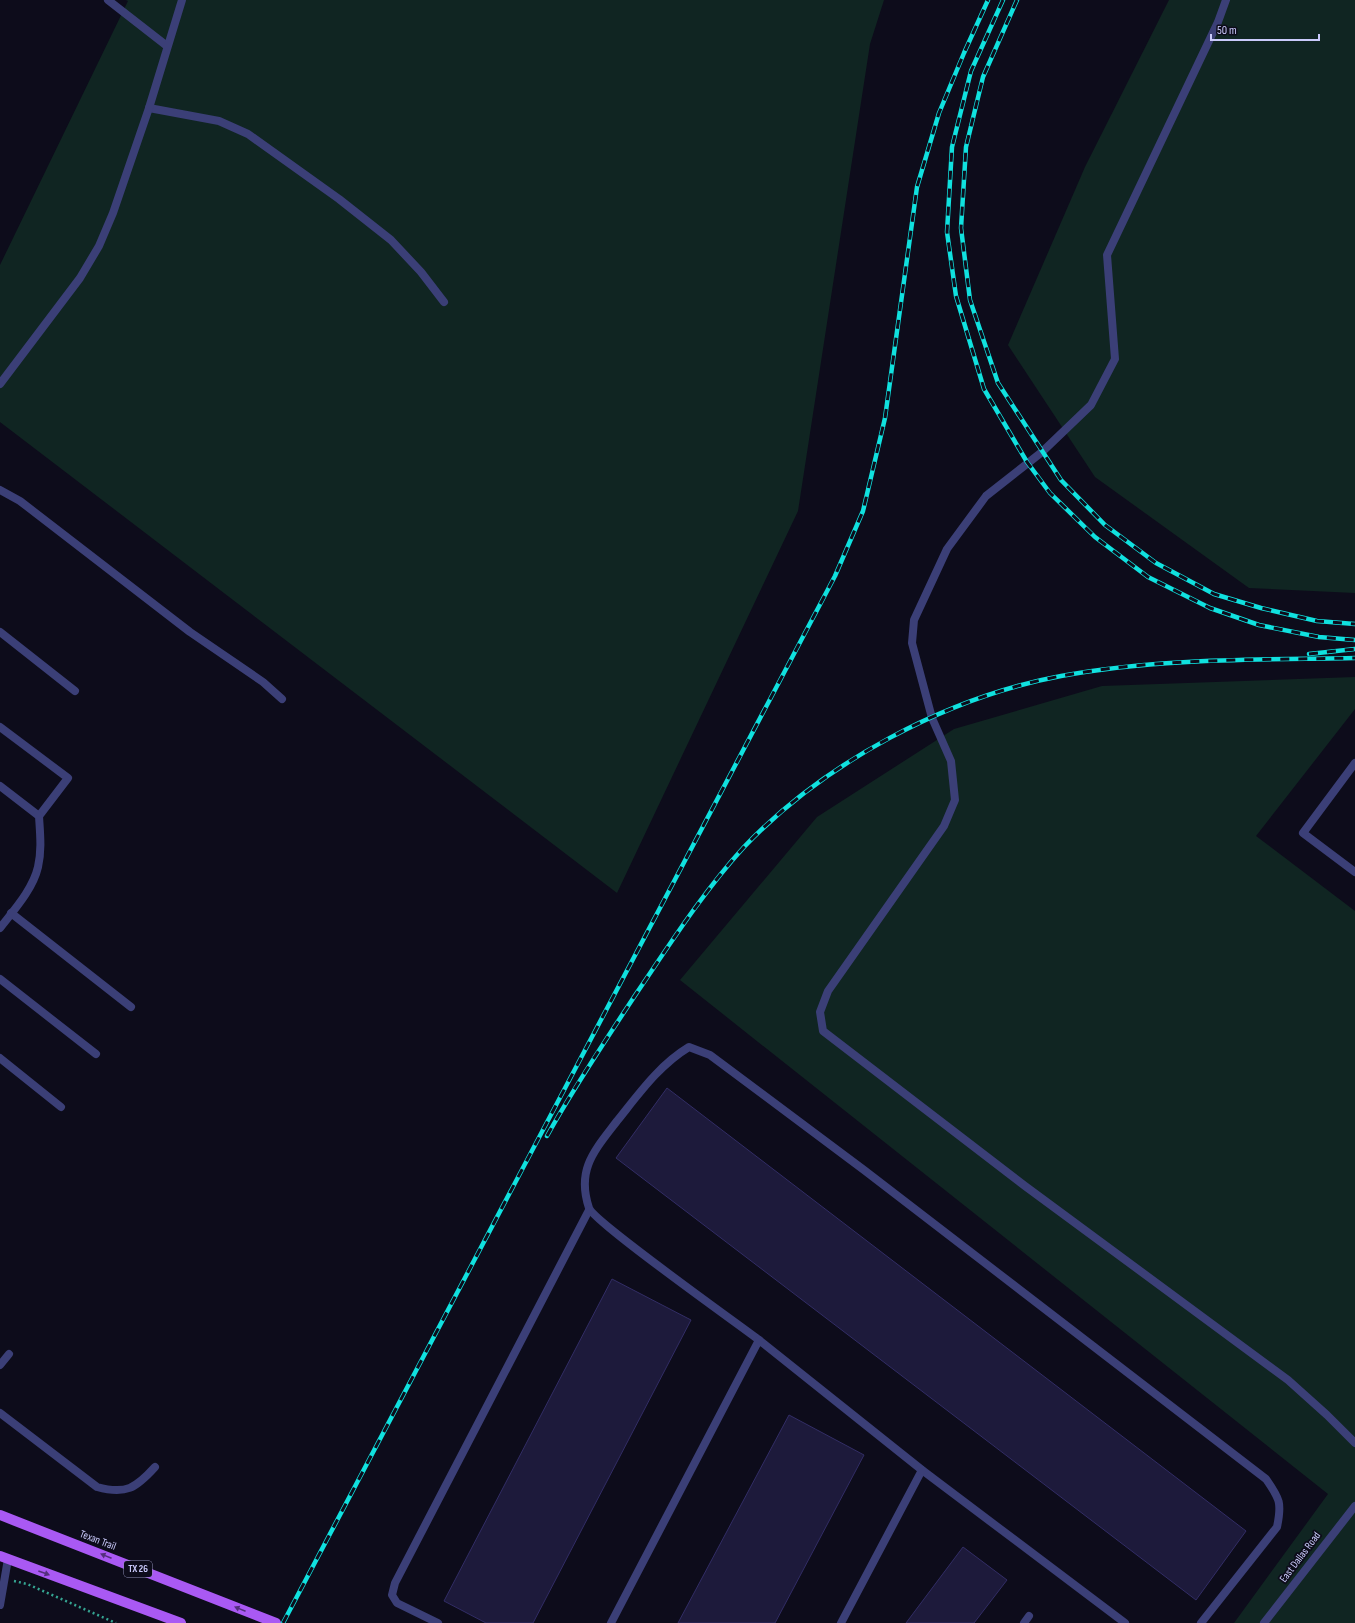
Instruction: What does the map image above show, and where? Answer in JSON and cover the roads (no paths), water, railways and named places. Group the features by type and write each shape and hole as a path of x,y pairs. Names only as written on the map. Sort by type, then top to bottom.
{"main road":[{"name":"Texan Trail","path":"0,1515 276,1623"},
{"path":"4,1558 181,1623"}],"street":[{"path":"108,0 167,46"},
{"path":"0,384 80,278 99,246 113,213 149,108 182,0"},
{"path":"1226,0 1218,22 1107,255 1115,359 1091,405 1042,452 986,496 948,549 914,620 912,643 932,718 950,761 955,800 944,826 828,991 820,1012 823,1030 1025,1186 1288,1380 1327,1415 1355,1443"},
{"path":"149,108 219,121 248,134 339,199 391,240 421,272 444,302"},
{"path":"0,490 20,501 190,632 263,682 282,699"},
{"path":"0,632 75,691"},
{"path":"0,727 68,778 39,816 41,841 38,867 25,895 0,928"},
{"path":"1355,763 1303,833 1355,872"},
{"path":"0,786 39,816"},
{"path":"11,913 131,1007"},
{"path":"0,979 96,1054"},
{"path":"1125,1623 922,1470 759,1340 616,1233 589,1210 584,1186 587,1164 595,1151 638,1095 674,1056 688,1048 710,1055 864,1170 1266,1479 1278,1497 1280,1512 1277,1527 1202,1623"},
{"path":"0,1058 61,1107"},
{"path":"438,1623 397,1603 392,1594 395,1583 589,1210"},
{"path":"611,1623 759,1340"},
{"path":"0,1365 8,1354"},
{"path":"0,1413 97,1487 110,1490 133,1488 141,1483 155,1467"},
{"path":"841,1623 922,1470"},
{"name":"East Dallas Road","path":"1264,1623 1355,1506"},
{"path":"0,1605 4,1558"},
{"path":"1024,1623 1029,1616"}],"railway":[{"path":"283,1623 835,576 863,511 885,418 917,187 939,113 988,0"},
{"path":"1003,0 971,71 952,147 947,232 956,296 984,389 1027,462 1050,493 1095,537 1148,577 1210,608 1259,625 1319,637 1355,640"},
{"path":"1017,0 983,77 966,147 961,228 970,300 998,383 1061,480 1105,525 1156,563 1214,594 1261,608 1317,621 1355,624"},
{"path":"1309,654 1355,649"},
{"path":"547,1136 579,1082 674,937 729,864 776,816 811,788 849,762 890,738 932,717 975,700 1018,686 1061,676 1097,670 1171,663 1355,658"}]}
